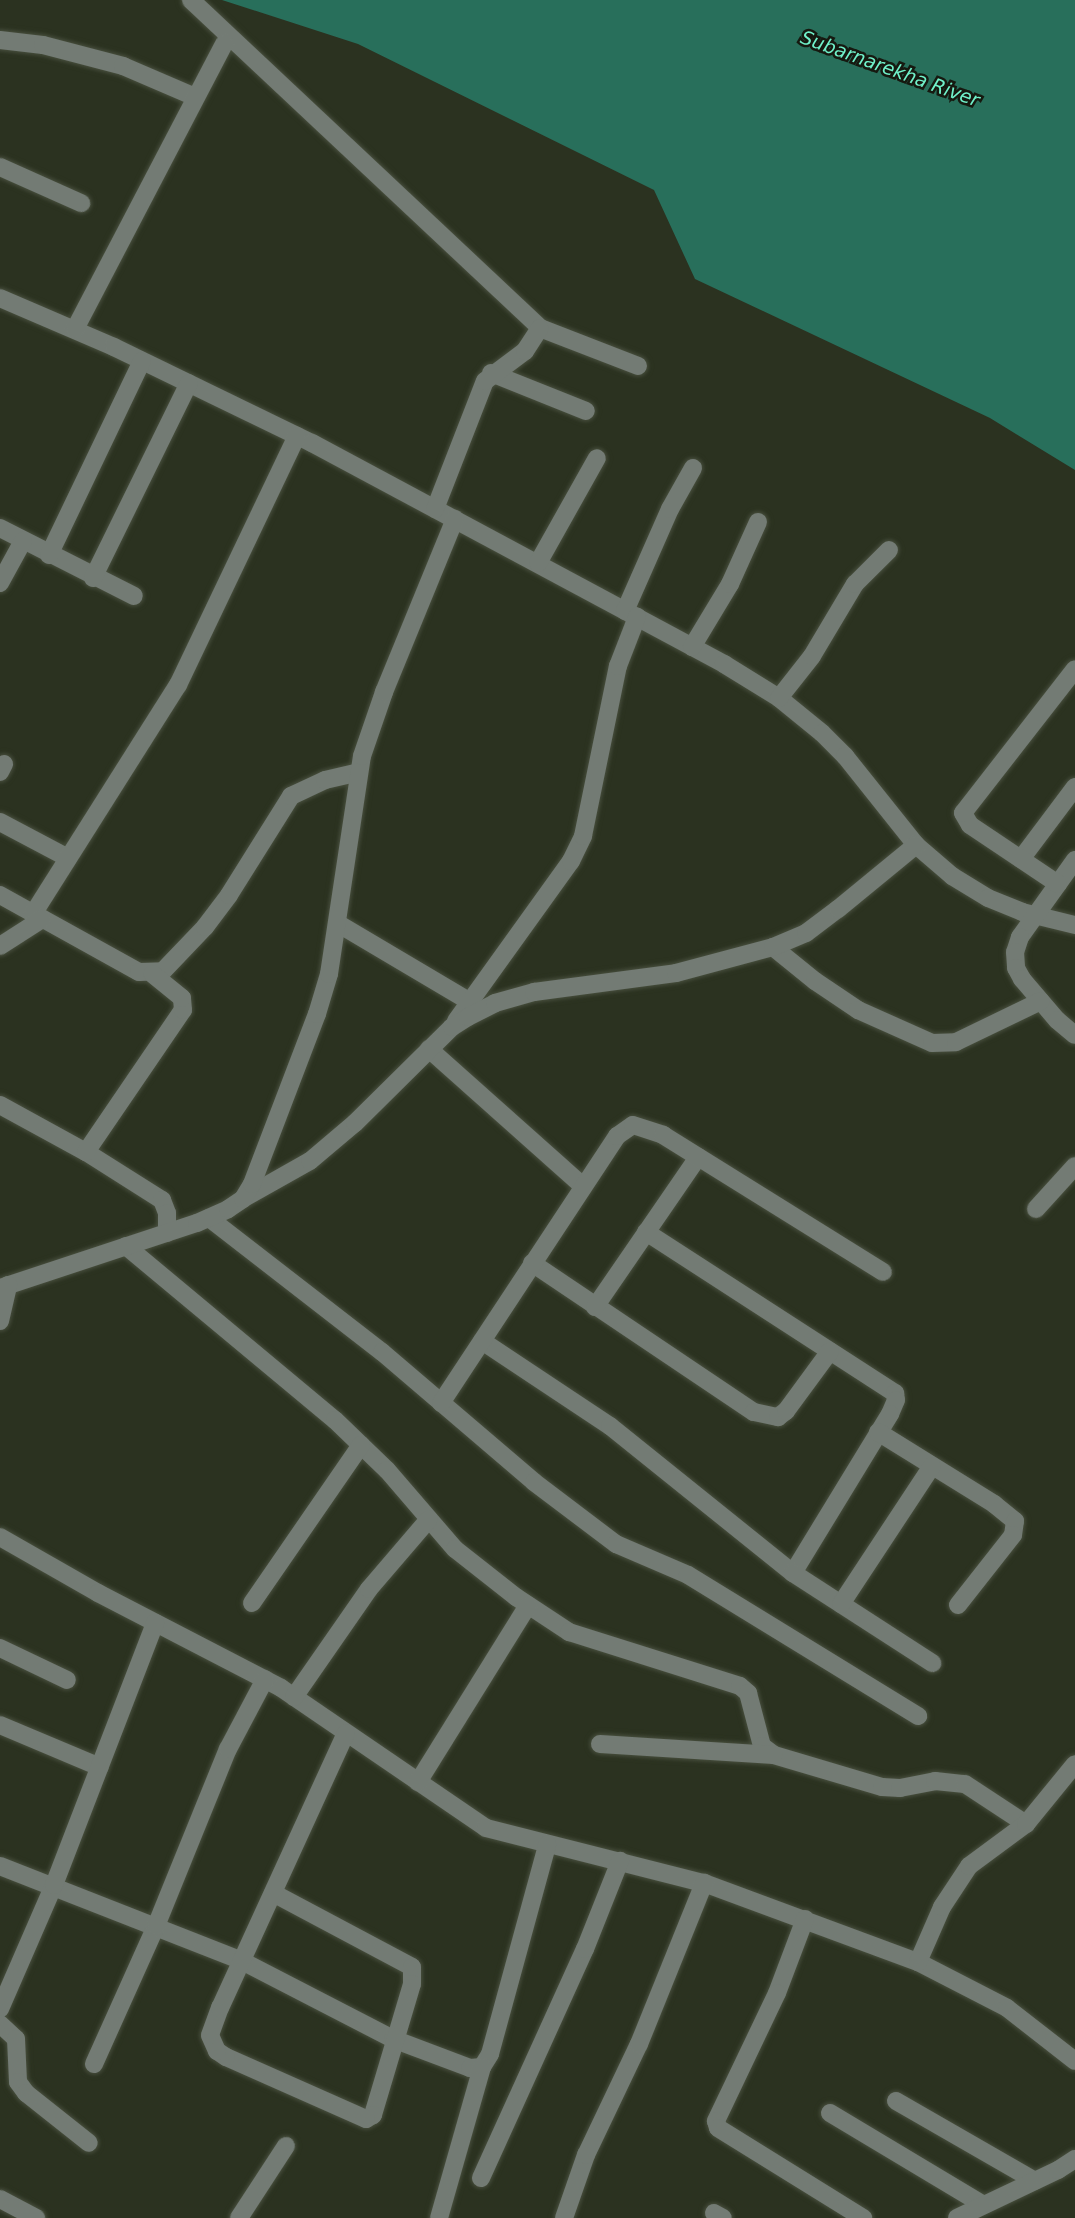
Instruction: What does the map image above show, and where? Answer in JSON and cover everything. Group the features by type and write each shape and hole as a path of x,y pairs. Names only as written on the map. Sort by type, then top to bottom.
{"street":[{"path":"191,0 540,328 638,366"},
{"path":"0,40 43,45 123,66 195,97"},
{"path":"75,329 224,44"},
{"path":"0,167 81,202"},
{"path":"0,299 75,329 297,436 692,647 779,698 845,756 916,845 951,876 988,898 1075,925"},
{"path":"435,509 461,448 480,390 491,373 525,351 540,328"},
{"path":"49,555 142,361"},
{"path":"491,373 586,411"},
{"path":"93,578 189,383"},
{"path":"0,946 37,916 68,858 178,685 297,436"},
{"path":"538,563 597,458"},
{"path":"0,1321 4,1287 209,1218 310,1161 355,1123 452,1027 571,861 583,836 615,677 631,614 670,509 693,468"},
{"path":"243,1199 257,1171 317,1014 328,974 359,772 384,692 455,519"},
{"path":"692,647 730,584 758,523"},
{"path":"0,528 93,578 134,596"},
{"path":"0,583 23,541"},
{"path":"779,698 812,656 855,584 889,550"},
{"path":"1058,884 970,825 963,813 965,806 1075,669"},
{"path":"152,974 175,962 205,927 247,869 291,796 325,780 359,772"},
{"path":"1021,859 1075,787"},
{"path":"0,822 68,858"},
{"path":"452,1027 495,1003 534,992 676,973 774,947 806,933 916,845"},
{"path":"1075,860 1020,937 1015,952 1016,968 1041,1001 1075,1035"},
{"path":"0,895 139,972 152,974 182,998 183,1010 86,1152"},
{"path":"337,923 469,1001"},
{"path":"774,947 815,981 858,1010 932,1043 956,1042 1041,1001"},
{"path":"429,1049 583,1186"},
{"path":"0,1105 86,1152 162,1200 167,1213 167,1233"},
{"path":"442,1403 617,1136 633,1125 663,1135 883,1272"},
{"path":"595,1307 698,1157"},
{"path":"1036,1209 1075,1166"},
{"path":"209,1218 382,1352 534,1482 616,1544 688,1574 918,1716"},
{"path":"646,1233 895,1393 896,1400 878,1433 793,1573"},
{"path":"126,1246 361,1445 455,1549 528,1605 569,1632 740,1686 748,1693 762,1746 774,1755"},
{"path":"532,1264 754,1412 778,1417 786,1412 830,1351"},
{"path":"482,1341 610,1426 793,1573 932,1663"},
{"path":"878,1433 993,1504 1015,1521 1013,1535 958,1605"},
{"path":"252,1603 361,1445"},
{"path":"841,1604 933,1466"},
{"path":"294,1696 369,1588 429,1519"},
{"path":"0,1538 294,1696 486,1828 704,1883 918,1962 1007,2008 1075,2061"},
{"path":"418,1782 528,1605"},
{"path":"0,2009 54,1885 155,1623"},
{"path":"0,1648 67,1680"},
{"path":"94,2064 156,1926 229,1749 265,1679"},
{"path":"0,1725 100,1767"},
{"path":"273,1894 412,1967 412,1984 393,2039 373,2115 366,2119 226,2057 217,2051 210,2035 242,1961 346,1732"},
{"path":"600,1744 774,1755 883,1787 900,1788 934,1781 965,1784 1026,1824"},
{"path":"918,1962 942,1907 963,1873 1026,1824 1075,1764"},
{"path":"439,2218 482,2067 490,2054 501,2017 547,1845"},
{"path":"481,2178 585,1949 620,1861"},
{"path":"0,1866 242,1961 393,2039 470,2068 482,2067"},
{"path":"564,2218 586,2155 639,2044 704,1883"},
{"path":"805,1919 777,1993 716,2120 718,2129 863,2218"},
{"path":"0,2024 16,2039 18,2082 89,2143"},
{"path":"896,2101 1035,2181"},
{"path":"830,2113 984,2205"},
{"path":"239,2218 286,2146"},
{"path":"957,2218 1075,2159"},
{"path":"0,2199 36,2218"}],"water":[{"name":"Subarnarekha River","path":"222,0 1075,0 1075,470 990,418 695,279 654,190 358,44"}]}
